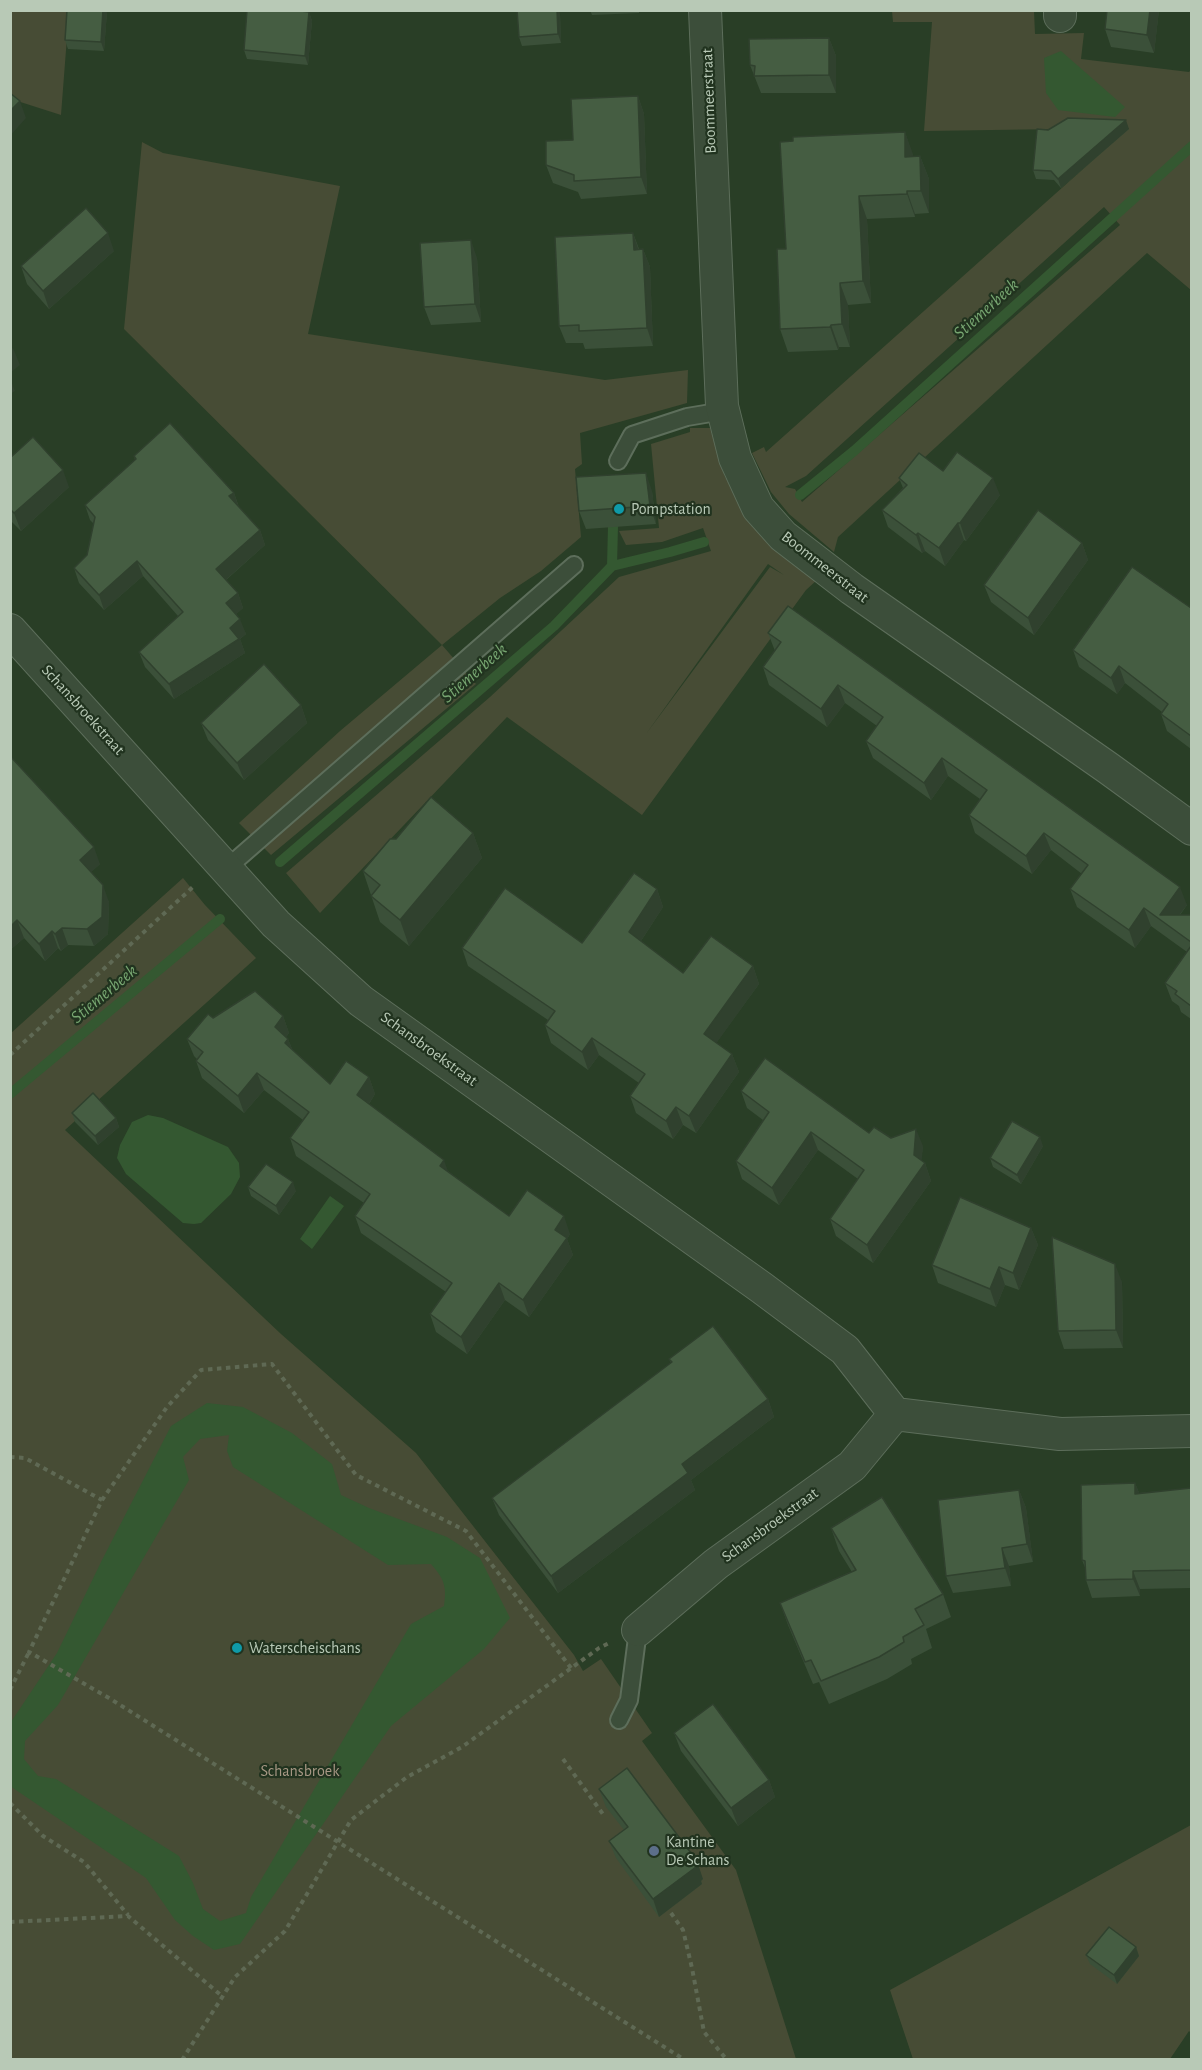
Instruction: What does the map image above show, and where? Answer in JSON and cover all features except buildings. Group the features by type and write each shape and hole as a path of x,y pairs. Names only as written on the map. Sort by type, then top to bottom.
{"street":[{"name":"Boommeerstraat","path":"705,10 723,411 735,458 758,508 783,536 852,589 1108,768 1191,829"},
{"name":"Schansbroekstraat","path":"10,630 276,924 361,1001 845,1350 895,1414 852,1466 716,1564 638,1630"},
{"path":"895,1414 1060,1434 1191,1431"}],"lane":[{"path":"618,461 632,435 687,417 723,411"},
{"path":"224,865 574,565"},
{"path":"619,1720 629,1700 638,1630"}],"path":[{"path":"10,1055 224,865"},
{"path":"10,1690 102,1500 167,1407 201,1370 272,1364 356,1475 466,1531 571,1668"},
{"path":"10,1457 25,1458 102,1500"},
{"path":"182,2060 235,1977 285,1931 351,1820 407,1777 462,1748 599,1648"},
{"path":"29,1652 109,1698 685,2060"},
{"path":"563,1759 604,1817"},
{"path":"10,1803 43,1836 84,1862 128,1916 223,1997"},
{"path":"671,1913 682,1930 704,2032 727,2060"},
{"path":"10,1922 128,1916"}],"green space":[{"path":"11,11 69,11 61,115 11,99"},
{"path":"892,11 1034,11 1035,34 1084,33 1081,59 1189,72 1191,70 1191,290 1147,253 838,537 834,552 789,514 771,492 752,453 764,447 766,452 1129,128 924,131 932,22 893,22","holes":["1104,207 1120,225 802,502 795,489 785,487 806,476"]},
{"path":"142,142 163,153 340,186 308,334 605,380 688,370 687,403 580,433 582,464 575,469 581,537 541,571 500,598 442,645 124,329"},
{"path":"690,428 710,428 725,477 743,507 817,580 806,590 642,815 507,717 320,913 286,873 490,697 619,577 711,551 703,528 662,542 626,545 619,531 659,528 651,444 690,432","holes":["768,564 784,575 770,567 646,734"]},
{"path":"442,645 476,684 271,855 239,823 340,731"},
{"name":"Schansbroek","path":"183,878 205,905 256,958 65,1130 281,1334 416,1453 574,1655 583,1671 601,1659 652,1733 642,1741 736,1870 796,2059 11,2059 11,1033"},
{"path":"1191,1825 1191,2033 1189,2031 1170,2059 913,2059 890,1990"}],"shaded area":[{"path":"1061,51 1125,107 1115,117 1058,110 1046,93 1044,58"},
{"path":"148,1115 163,1118 228,1147 239,1163 240,1177 231,1194 201,1223 183,1223 126,1174 117,1158 120,1145 132,1122"},
{"path":"330,1196 344,1206 312,1249 300,1239"},
{"path":"207,1403 243,1407 292,1433 332,1464 341,1495 447,1537 480,1558 510,1618 484,1649 391,1726 240,1944 214,1950 175,1920 146,1878 10,1786 11,1722 57,1653 171,1426","holes":["229,1435 227,1451 233,1467 388,1565 431,1564 442,1579 445,1593 444,1606 411,1624 251,1897 246,1913 220,1921 203,1909 179,1856 56,1779 38,1776 24,1759 25,1741 58,1705 189,1480 183,1457 200,1439"]}],"waterway":[{"name":"Stiemerbeek","path":"800,495 854,451 1192,146"},
{"path":"612,566 613,526"},
{"name":"Stiemerbeek","path":"280,862 554,626 612,566 704,542"},
{"name":"Stiemerbeek","path":"10,1094 220,919"}],"place":[{"name":"Pompstation","path":"619,509"},
{"name":"Waterscheischans","path":"237,1648"},
{"name":"Kantine De Schans","path":"654,1851"}]}
